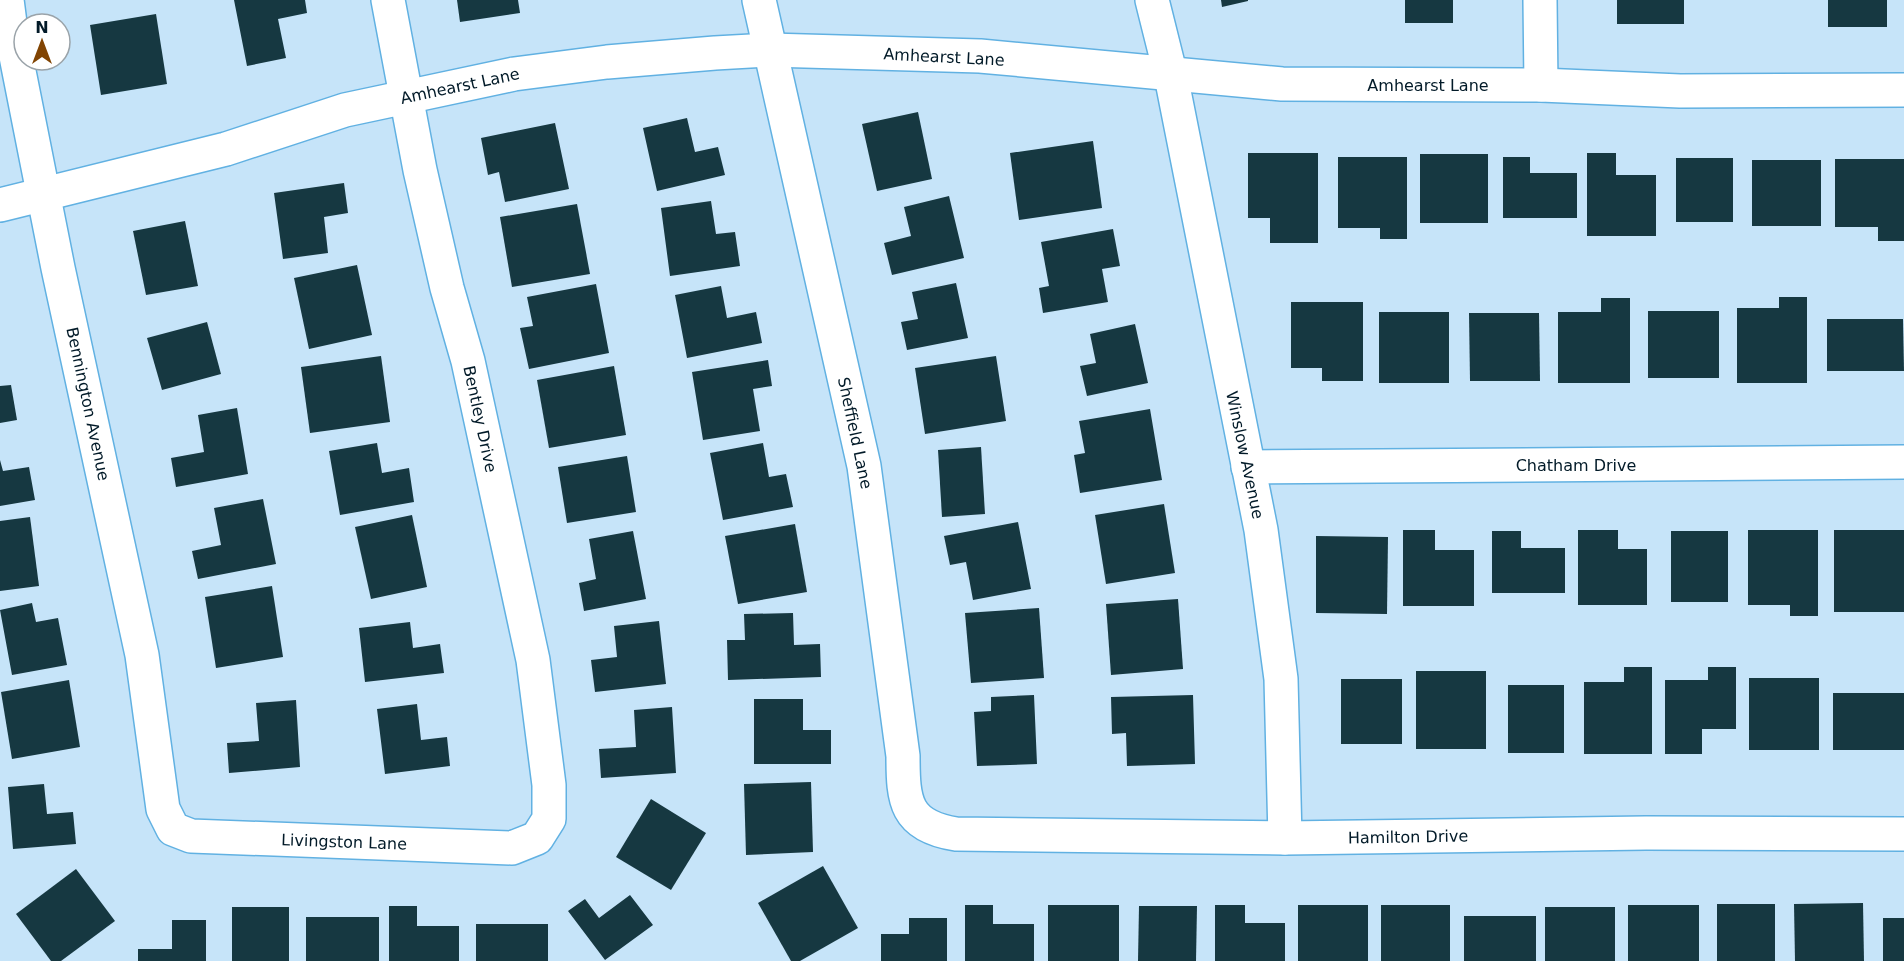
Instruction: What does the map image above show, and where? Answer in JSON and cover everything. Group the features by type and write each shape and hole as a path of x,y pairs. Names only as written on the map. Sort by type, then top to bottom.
{"street":[{"name":"Bennington Avenue","path":"7,0 43,195 142,655 163,809"},
{"name":"Bentley Drive","path":"388,0 420,170 447,288 468,360 533,660 549,785 549,819 537,838"},
{"name":"Sheffield Lane","path":"759,0 864,466 903,756 903,793 916,819"},
{"name":"Winslow Avenue","path":"1152,0 1171,76 1239,433 1261,530 1281,679 1285,838"},
{"path":"1540,0 1541,85"},
{"name":"Amhearst Lane","path":"0,205 226,149 345,110 514,74 607,62 770,50 980,56 1171,76 1282,84 1541,85 1680,91 1904,90"},
{"name":"Chatham Drive","path":"1248,467 1904,462"},
{"name":"Livingston Lane","path":"163,809 173,829 191,836 512,848 537,838"},
{"name":"Hamilton Drive","path":"916,819 938,831 956,834 1285,838 1646,833 1904,834"}],"building":[{"path":"234,0 305,0 307,13 278,19 286,58 247,66"},
{"path":"457,0 518,0 520,13 460,22"},
{"path":"1221,0 1248,0 1248,1 1222,7"},
{"path":"1405,0 1453,0 1453,23 1405,23"},
{"path":"1617,0 1684,0 1684,24 1617,24"},
{"path":"1828,0 1887,0 1887,27 1828,27"},
{"path":"156,14 167,84 101,95 90,25"},
{"path":"918,112 932,179 877,191 862,124"},
{"path":"687,118 695,152 718,147 725,175 657,191 643,128"},
{"path":"555,123 569,189 505,202 499,172 488,175 481,138"},
{"path":"1093,141 1102,208 1019,220 1010,153"},
{"path":"1248,153 1318,153 1318,243 1270,243 1270,218 1248,218"},
{"path":"1587,153 1616,153 1616,175 1656,175 1656,236 1587,236"},
{"path":"1420,154 1488,154 1488,223 1420,223"},
{"path":"1338,157 1407,157 1407,239 1380,239 1380,228 1338,228"},
{"path":"1503,157 1530,157 1530,173 1577,173 1577,218 1503,218"},
{"path":"1676,158 1733,158 1733,222 1676,222"},
{"path":"1835,159 1904,159 1904,241 1878,241 1878,227 1835,227"},
{"path":"1752,160 1821,160 1821,226 1752,226"},
{"path":"344,183 348,213 324,217 328,253 283,259 274,193"},
{"path":"949,196 964,258 892,275 884,243 911,236 904,207"},
{"path":"711,201 716,234 735,232 740,266 670,276 661,208"},
{"path":"577,204 590,274 512,287 500,217"},
{"path":"185,221 198,286 146,295 133,231"},
{"path":"1113,229 1120,266 1102,269 1108,302 1043,313 1039,288 1049,286 1041,242"},
{"path":"357,265 372,335 309,349 294,278"},
{"path":"956,283 968,338 907,350 901,322 918,319 912,292"},
{"path":"596,284 609,353 529,369 520,328 533,326 527,297"},
{"path":"721,286 727,318 756,312 762,343 687,358 675,295"},
{"path":"1779,297 1807,297 1807,383 1737,383 1737,308 1779,308"},
{"path":"1601,298 1630,298 1630,383 1558,383 1558,312 1601,312"},
{"path":"1291,302 1363,302 1363,381 1322,381 1322,368 1291,368"},
{"path":"1648,311 1719,311 1719,378 1648,378"},
{"path":"1379,312 1449,312 1449,383 1379,383"},
{"path":"1469,313 1539,313 1540,381 1470,381"},
{"path":"1827,319 1903,319 1904,371 1827,371"},
{"path":"207,322 221,374 162,390 147,338"},
{"path":"1135,324 1148,383 1087,396 1080,366 1096,363 1090,334"},
{"path":"381,356 390,422 310,433 301,367"},
{"path":"996,356 1006,421 925,434 915,368"},
{"path":"768,360 772,386 753,389 760,431 703,440 692,372"},
{"path":"614,366 626,435 549,448 537,380"},
{"path":"11,385 17,420 0,423 0,386"},
{"path":"237,408 248,474 176,487 171,458 204,452 198,415"},
{"path":"1150,409 1162,480 1080,493 1074,455 1085,453 1079,421"},
{"path":"377,443 382,473 409,468 414,502 340,515 329,451"},
{"path":"763,443 769,477 786,474 793,507 723,520 710,453"},
{"path":"981,447 985,514 942,517 938,450"},
{"path":"627,456 636,512 567,523 558,467"},
{"path":"0,460 3,471 29,467 35,500 0,506"},
{"path":"263,499 276,564 198,579 192,551 221,545 214,508"},
{"path":"1164,504 1175,573 1106,584 1095,515"},
{"path":"412,515 427,587 371,599 355,527"},
{"path":"30,517 39,586 0,591 0,521"},
{"path":"1018,522 1031,589 973,600 966,562 950,565 944,536"},
{"path":"795,524 807,592 738,604 725,536"},
{"path":"1403,530 1435,530 1435,550 1474,550 1474,606 1403,606"},
{"path":"1578,530 1618,530 1618,549 1647,549 1647,605 1578,605"},
{"path":"1748,530 1818,530 1818,616 1790,616 1790,605 1748,605"},
{"path":"1834,530 1904,530 1904,612 1834,612"},
{"path":"633,531 646,599 584,611 579,583 596,579 589,539"},
{"path":"1492,531 1521,531 1521,548 1565,548 1565,593 1492,593"},
{"path":"1671,531 1728,531 1728,602 1671,602"},
{"path":"1316,536 1388,537 1387,614 1316,613"},
{"path":"272,586 283,657 216,668 205,597"},
{"path":"1178,599 1183,669 1111,675 1106,604"},
{"path":"32,603 36,622 58,618 67,665 12,675 0,610"},
{"path":"1039,608 1044,678 971,683 965,613"},
{"path":"793,613 794,645 820,644 821,677 728,680 727,640 745,640 744,614"},
{"path":"659,621 666,684 595,692 591,660 617,657 614,626"},
{"path":"410,622 413,648 440,644 444,673 365,682 359,628"},
{"path":"1624,667 1652,667 1652,754 1584,754 1584,682 1624,682"},
{"path":"1708,667 1736,667 1736,729 1702,729 1702,754 1665,754 1665,680 1708,680"},
{"path":"1416,671 1486,671 1486,749 1416,749"},
{"path":"1749,678 1819,678 1819,750 1749,750"},
{"path":"1341,679 1402,679 1402,744 1341,744"},
{"path":"69,680 80,747 12,759 1,692"},
{"path":"1508,685 1564,685 1564,753 1508,753"},
{"path":"1833,693 1904,693 1904,750 1833,750"},
{"path":"1034,695 1037,764 977,766 974,712 991,711 991,697"},
{"path":"1193,695 1195,764 1127,766 1126,733 1112,734 1111,697"},
{"path":"754,699 803,699 803,730 831,730 831,764 754,764"},
{"path":"296,700 300,767 229,773 227,743 259,741 256,703"},
{"path":"417,704 421,740 447,737 450,766 385,774 377,709"},
{"path":"672,707 676,773 601,778 599,749 636,747 634,710"},
{"path":"811,782 813,852 746,855 744,784"},
{"path":"44,784 47,814 73,812 76,844 13,849 8,787"},
{"path":"651,799 706,833 671,890 616,857"},
{"path":"823,866 858,928 800,961 791,961 758,903"},
{"path":"76,869 115,921 61,961 51,961 16,914"},
{"path":"630,895 653,925 605,960 568,911 585,899 599,918"},
{"path":"1863,903 1864,961 1795,961 1794,904"},
{"path":"1717,904 1775,904 1775,961 1717,961"},
{"path":"965,905 993,905 993,924 1034,924 1034,961 965,961"},
{"path":"1048,905 1119,905 1119,961 1048,961"},
{"path":"1215,905 1245,905 1245,923 1285,923 1285,961 1215,961"},
{"path":"1298,905 1368,905 1368,961 1298,961"},
{"path":"1381,905 1450,905 1450,961 1381,961"},
{"path":"1628,905 1699,905 1699,961 1628,961"},
{"path":"389,906 417,906 417,926 459,926 459,961 389,961"},
{"path":"1139,906 1197,906 1196,961 1138,961"},
{"path":"232,907 289,907 289,961 232,961"},
{"path":"1545,907 1615,907 1615,961 1545,961"},
{"path":"1464,916 1536,916 1536,961 1464,961"},
{"path":"306,917 379,917 379,961 306,961"},
{"path":"909,918 947,918 947,961 881,961 881,934 909,934"},
{"path":"1883,918 1904,918 1904,961 1883,961"},
{"path":"172,920 206,920 206,961 138,961 138,949 172,949"},
{"path":"476,924 548,924 548,961 476,961"}]}
